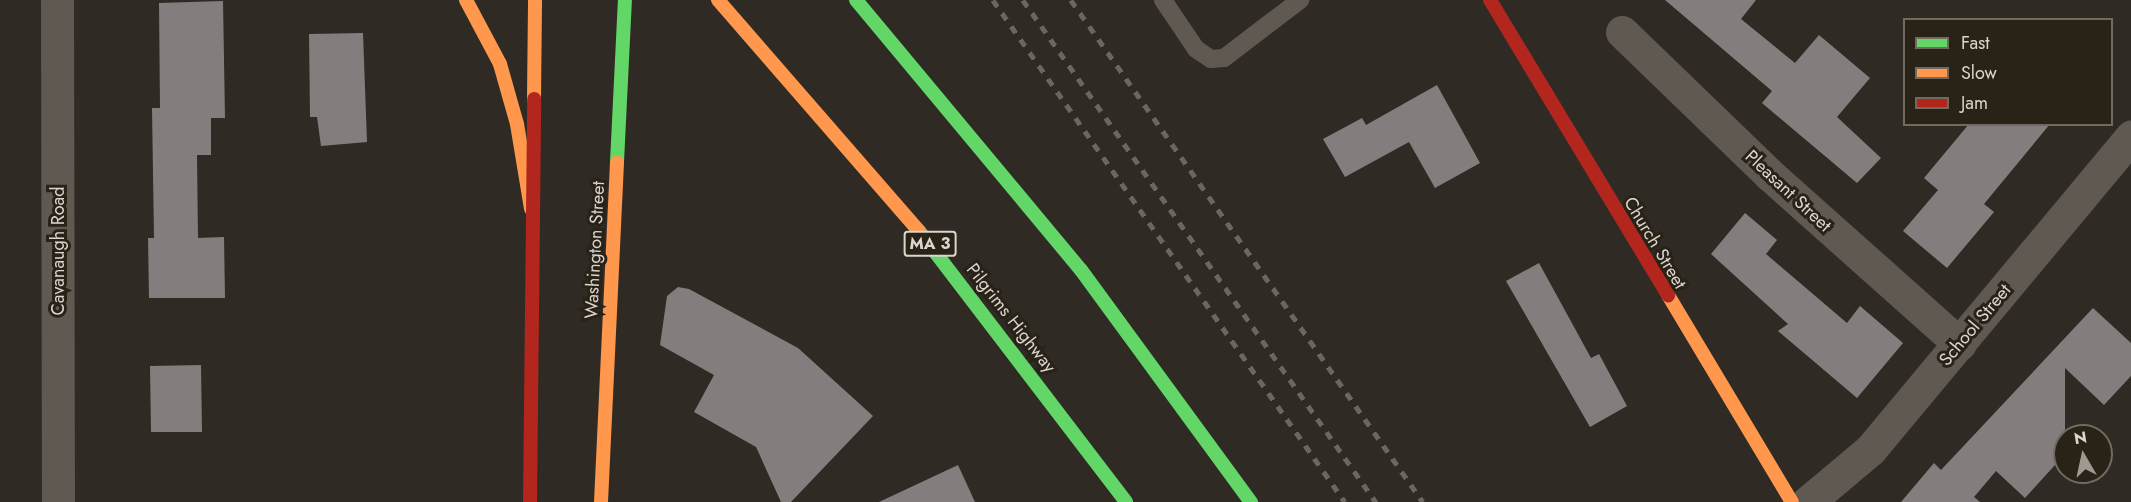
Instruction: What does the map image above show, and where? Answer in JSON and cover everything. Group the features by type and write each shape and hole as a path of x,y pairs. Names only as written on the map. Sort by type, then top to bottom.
{"main road":[{"path":"466,0 500,64 518,124 531,209"},
{"path":"530,502 531,209 535,0"},
{"name":"Washington Street","path":"601,502 625,0"},
{"name":"Pilgrims Highway","path":"718,0 912,221 1126,502"},
{"path":"856,0 1068,254 1251,502"},
{"name":"Church Street","path":"1490,0 1792,502"}],"street":[{"name":"Cavanaugh Road","path":"57,0 58,502"},
{"name":"Pleasant Street","path":"1622,32 1770,175 1960,344"},
{"name":"School Street","path":"1808,502 1870,450 2131,137"}],"lane":[{"path":"1163,0 1196,49 1211,60 1224,58 1300,0"}],"building":[{"path":"1665,0 1756,0 1741,19 1795,63 1819,35 1870,78 1837,117 1881,158 1857,183 1762,103 1772,91"},
{"path":"223,1 225,118 211,118 211,155 197,155 198,238 224,237 225,298 149,298 148,238 154,238 152,108 160,108 159,3"},
{"path":"363,33 367,142 321,146 317,117 310,117 309,34"},
{"path":"1437,85 1480,163 1435,188 1409,142 1345,177 1323,139 1362,118 1366,125"},
{"path":"1967,126 2048,126 1984,204 1994,212 1947,268 1903,231 1938,190 1924,178"},
{"path":"1745,213 1777,240 1766,254 1847,323 1860,306 1903,343 1857,398 1778,331 1788,324 1711,254"},
{"path":"1539,263 1591,358 1599,354 1627,406 1590,427 1506,281"},
{"path":"678,287 689,289 798,348 873,416 791,502 781,502 756,447 694,412 714,375 660,345 667,296"},
{"path":"2093,308 2131,343 2131,376 2104,405 2065,368 2065,424 2053,424 2053,467 2025,498 1996,471 1974,497 1980,502 1901,502 1934,463 1941,470"},
{"path":"201,365 202,432 151,432 150,366"},
{"path":"958,465 975,502 879,502"}],"railway":[{"path":"993,0 1345,502"},
{"path":"1023,0 1376,502"},
{"path":"1071,0 1423,502"}],"traffic: fast":[{"path":"617,162 625,0"},
{"path":"856,0 1081,270 1251,502"},
{"path":"919,231 1126,502"}],"traffic: slow":[{"path":"466,0 500,64 517,124 531,209"},
{"path":"534,99 535,0"},
{"path":"718,0 919,231"},
{"path":"601,502 617,162"},
{"path":"1668,295 1792,502"}],"traffic: jam":[{"path":"1490,0 1668,295"},
{"path":"530,502 534,99"}]}
